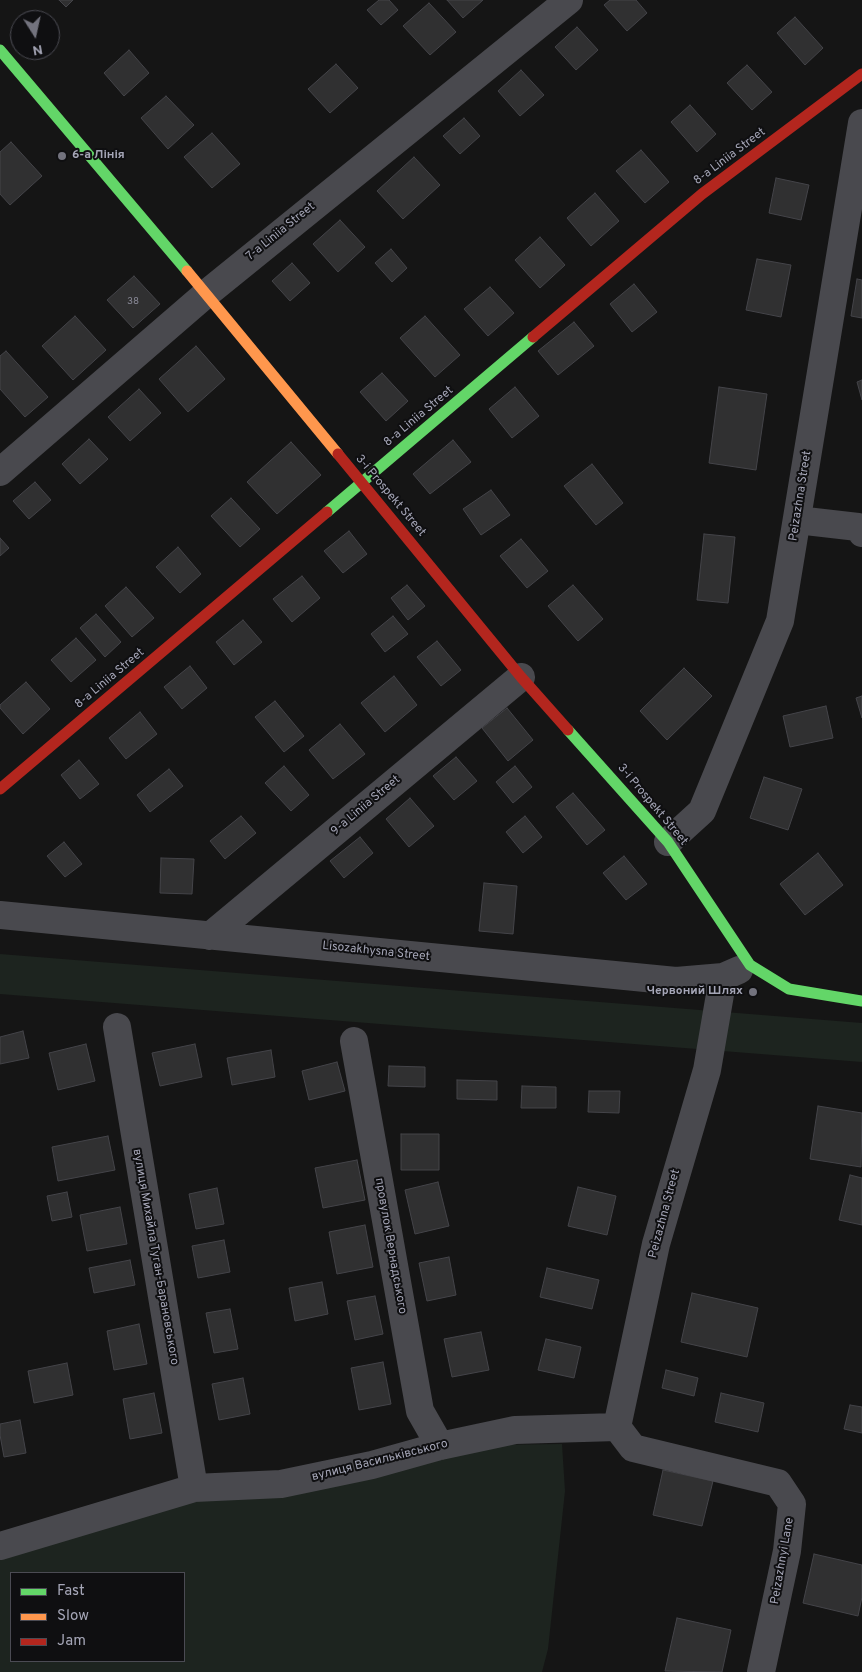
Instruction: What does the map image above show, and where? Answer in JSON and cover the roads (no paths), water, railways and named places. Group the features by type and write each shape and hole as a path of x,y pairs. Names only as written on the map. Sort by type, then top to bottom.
{"street":[{"name":"7-a Liniia Street","path":"0,472 206,294 569,0"},
{"name":"3-i Prospekt Street","path":"0,50 206,294 521,677 668,842 750,965"},
{"name":"8-a Liniia Street","path":"0,789 702,194 862,74"},
{"name":"Peizazhna Street","path":"668,842 702,811 780,621 862,123"},
{"path":"797,520 858,527 862,533"},
{"name":"9-a Liniia Street","path":"210,936 521,677"},
{"name":"Lisozakhysna Street","path":"0,914 676,981 723,977 750,965"},
{"path":"750,965 789,989 862,1001"},
{"name":"Peizazhna Street","path":"625,1438 656,1244 706,1070 723,977"},
{"name":"вулиця Михайла Туган-Барановського","path":"116,1026 194,1488"},
{"name":"провулок Вернадського","path":"354,1041 420,1411 440,1446"},
{"name":"вулиця Васильківського","path":"0,1546 194,1488 282,1484 372,1465 440,1446 515,1430 625,1438"},
{"name":"Peizazhnyi Lane","path":"625,1438 778,1483 792,1504 787,1551 761,1672"}],"place":[{"name":"6-а Лінія","path":"62,156"},
{"name":"Червоний Шлях","path":"753,992"}]}
